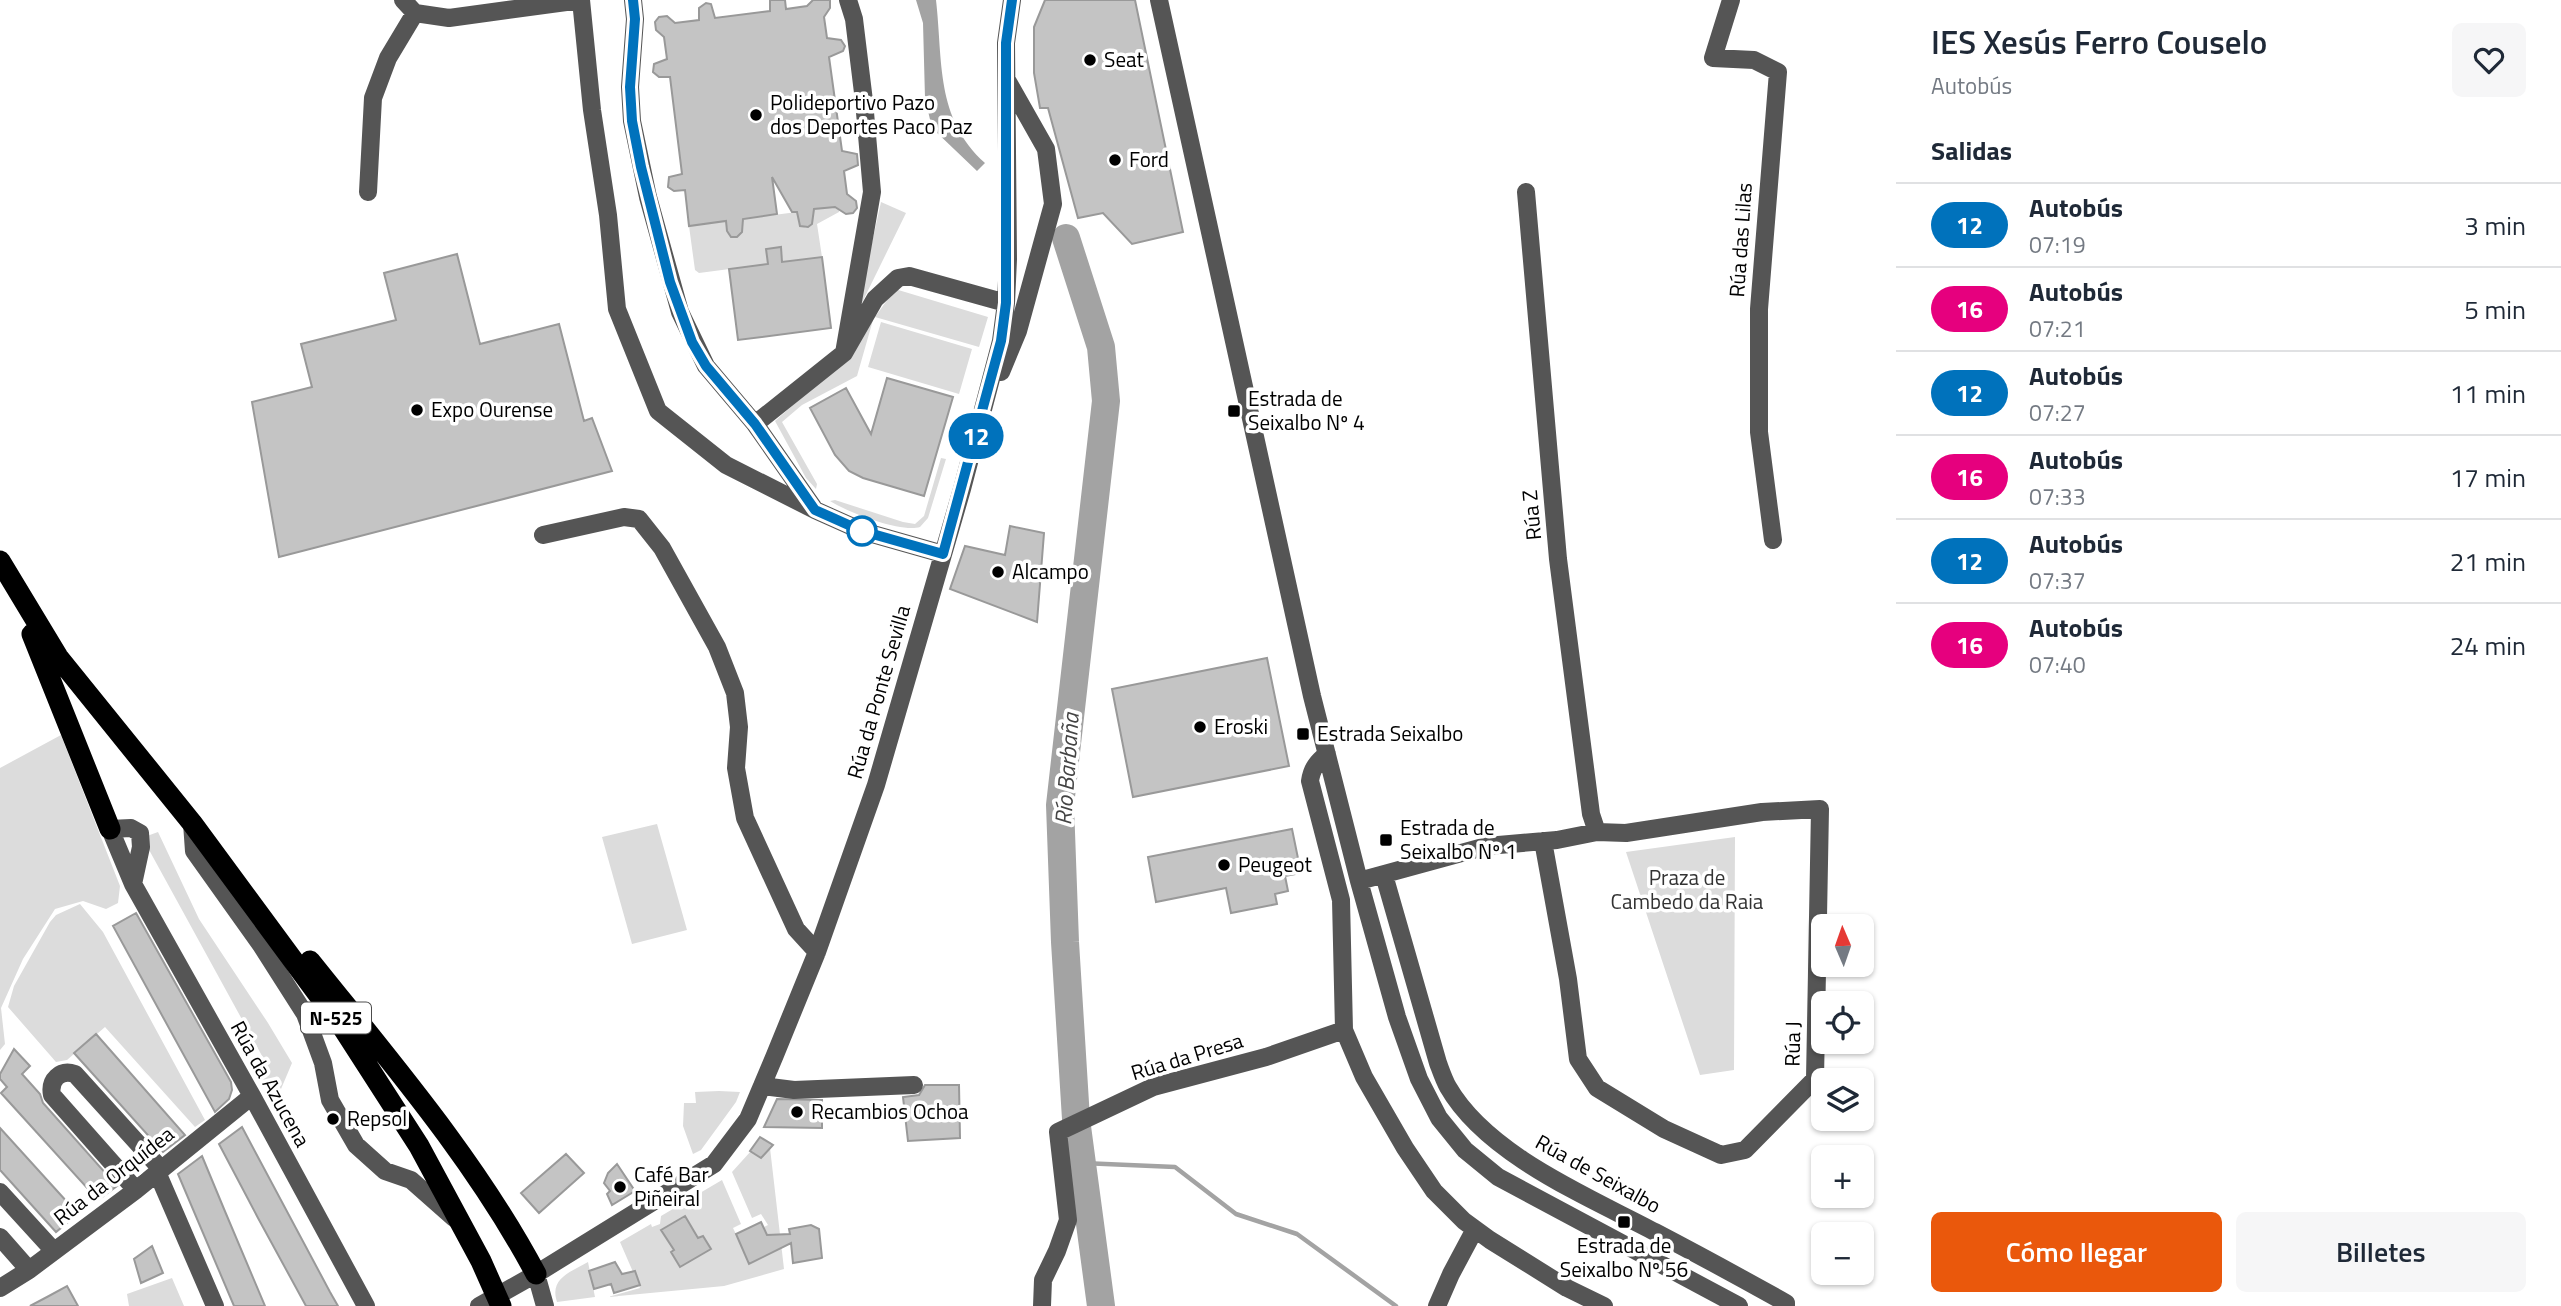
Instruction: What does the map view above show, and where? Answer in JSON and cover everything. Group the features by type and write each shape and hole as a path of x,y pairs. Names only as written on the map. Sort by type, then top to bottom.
{"highway":[{"name":"N-525","path":"0,561 58,657 191,823 343,1028 419,1146 481,1261 501,1306"},
{"path":"11,580 110,829"},
{"name":"N-525","path":"191,823 269,909 443,1130 516,1236 531,1277"}],"street":[{"path":"369,192 373,98 409,6 449,18 581,0 617,309 658,411 726,465 815,510 862,531 943,554"},
{"path":"633,0 635,19 630,87 632,121 645,187 670,282 692,342 706,366 755,424 815,510"},
{"path":"844,353 872,192 864,101 848,0"},
{"name":"Rúa da Ponte Sevilla","path":"479,1306 714,1164 748,1119 817,952 876,785 1001,341 1006,303 1006,79 1008,22 1012,0"},
{"path":"1159,0 1326,754 1359,881 1408,1050 1430,1100 1449,1133 1498,1177 1739,1306"},
{"name":"Rúa das Lilas","path":"1731,0 1713,58 1754,60 1778,72 1759,309 1759,432 1773,540"},
{"path":"982,414 1011,351 1053,204 1045,149 1006,79"},
{"name":"Rúa Z","path":"1526,192 1558,559 1591,814 1597,832"},
{"path":"755,424 844,353 875,299 898,278 909,276 1006,303"},
{"path":"542,535 624,517 639,519 662,548 717,647 735,693 739,727 736,768 744,818 796,929 817,952"},
{"path":"1326,754 1311,771 1310,781 1341,901 1344,1030 1364,1077 1405,1148 1434,1191 1475,1229 1567,1288 1604,1306"},
{"name":"Rúa J","path":"1359,881 1487,846 1543,841 1597,832 1626,833 1762,813 1820,809 1815,1079 1745,1150 1721,1154 1664,1129 1597,1088 1578,1059 1568,979 1543,841"},
{"path":"191,823 194,851 261,945 305,1014 323,1063 330,1100 356,1144 385,1171 411,1180 462,1225"},
{"path":"110,829 131,828 140,833 141,847 133,884"},
{"name":"Rúa da Azucena","path":"110,829 133,884 366,1306"},
{"name":"Rúa de Seixalbo","path":"1384,875 1438,1063 1449,1088 1467,1111 1539,1172 1672,1240 1786,1303 1786,1306"},
{"name":"Rúa da Presa","path":"1042,1306 1043,1280 1058,1251 1068,1220 1058,1132 1153,1087 1266,1057 1344,1030"},
{"path":"136,1190 52,1095 52,1082 56,1076 63,1072 75,1074 159,1170 215,1306"},
{"path":"762,1086 794,1090 914,1085"},
{"name":"Rúa da Orquídea","path":"0,1288 29,1270 136,1190 252,1096"},
{"path":"0,1192 53,1250"},
{"path":"1437,1306 1475,1229"},
{"path":"0,1237 29,1270"},
{"path":"531,1277 545,1306"}],"green space":[{"path":"881,202 906,213 856,315"},
{"path":"840,206 839,212 817,224 822,257 699,273 695,270 689,226 726,221 729,234 735,237 742,232 741,219 797,212 799,224 806,228 812,224 812,210"},
{"path":"895,289 988,317 979,347 875,317"},
{"path":"873,320 857,376 802,405 782,422 817,484 816,489 806,478 775,421 847,357"},
{"path":"881,322 972,349 959,394 868,367"},
{"path":"941,458 946,459 928,518 920,527 888,524 861,516 830,501 835,500 915,524 924,516"},
{"path":"61,735 120,886 118,903 106,909 83,901 55,909 23,959 1,1008 5,1044 0,1050 0,768"},
{"path":"657,824 687,930 632,944 602,837"},
{"path":"158,832 199,919 292,1063 281,1089 277,1109 257,1072 267,1065 148,848 147,836"},
{"name":"Praza de Cambedo da Raia","path":"1735,837 1734,1070 1700,1075 1626,852"},
{"path":"80,904 103,932 205,1120 195,1127 105,1027 67,1060 56,1062 8,1007 14,986 50,922 56,915"},
{"path":"695,1092 740,1092 736,1102 701,1150 693,1154 683,1126 684,1103 696,1103"},
{"path":"770,1148 784,1269 724,1286 608,1297 640,1288 620,1242 651,1224 652,1227 660,1224 661,1216 722,1180 741,1224 733,1228 750,1263 775,1251 764,1227 768,1225 761,1214 752,1218 732,1172 751,1151 761,1158"},
{"path":"588,1262 595,1297 557,1302 555,1294 559,1281"},
{"path":"172,1278 184,1306 129,1306 127,1294"}],"shaded area":[{"path":"916,0 936,0 944,88 957,127 969,146 985,163 977,171 932,128 925,98 923,23"}],"building":[{"name":"Polideportivo Pazo dos Deportes Paco Paz","path":"770,0 785,0 786,9 807,6 813,0 830,0 830,8 824,17 827,38 841,40 845,46 843,51 829,57 842,151 857,154 858,165 844,171 847,194 856,201 857,208 853,213 846,214 835,207 814,209 812,224 808,227 800,226 797,212 792,212 772,177 777,214 743,219 742,232 737,237 731,237 726,221 689,226 685,190 674,191 668,187 669,177 682,174 670,77 659,77 653,72 654,64 667,59 664,37 656,30 655,22 659,17 667,16 675,23 699,20 699,8 706,3 711,4 715,18 770,11"},
{"path":"1045,0 1135,0 1183,232 1132,244 1103,213 1078,218 1048,108 1040,108 1034,73 1034,27"},
{"path":"781,247 782,262 822,257 831,328 738,340 729,269 768,264 766,249"},
{"name":"Expo Ourense","path":"457,254 480,344 559,324 584,421 592,418 612,471 279,557 252,402 312,387 301,344 396,320 384,273"},
{"path":"887,378 953,397 924,496 863,478 849,471 835,455 810,408 846,388 871,434"},
{"name":"Alcampo","path":"1010,526 1044,533 1037,622 950,589 965,546 1005,555"},
{"name":"Eroski","path":"1267,658 1289,766 1133,797 1112,689"},
{"name":"Peugeot","path":"1292,829 1301,873 1285,876 1288,891 1275,894 1277,904 1231,913 1226,888 1156,902 1148,857"},
{"path":"136,913 231,1082 229,1099 215,1112 113,926"},
{"path":"96,1034 185,1135 163,1152 74,1053"},
{"path":"14,1049 30,1066 22,1074 40,1094 43,1103 117,1186 98,1200 1,1093 7,1087 0,1079 0,1074"},
{"path":"925,1085 959,1085 960,1138 908,1141 903,1097 919,1095"},
{"name":"Recambios Ochoa","path":"777,1099 822,1100 822,1128 764,1127"},
{"path":"242,1127 338,1306 306,1306 258,1218 219,1144"},
{"path":"0,1128 78,1214 56,1232 0,1170"},
{"path":"760,1137 773,1145 761,1158 750,1151"},
{"path":"566,1154 584,1173 539,1213 521,1193"},
{"path":"202,1156 265,1306 234,1306 178,1174"},
{"name":"Café Bar Piñeiral","path":"617,1164 635,1191 612,1205 607,1194 610,1191 604,1183 608,1173"},
{"path":"685,1216 698,1238 703,1236 711,1249 680,1267 671,1252 674,1250 661,1230"},
{"path":"761,1222 767,1235 790,1234 789,1229 811,1225 819,1229 822,1258 793,1263 791,1243 749,1264 736,1234"},
{"path":"152,1246 163,1273 141,1283 134,1259"},
{"path":"615,1262 622,1274 635,1271 640,1285 614,1293 611,1284 594,1289 589,1271"},
{"path":"67,1286 78,1306 30,1306 47,1297"}],"waterway":[{"name":"Río Barbaña","path":"1066,238 1101,347 1106,401 1060,805 1076,1119 1101,1306"},
{"path":"1082,1163 1175,1167 1236,1214 1297,1234 1396,1306"}],"bus line":[{"name":"12","path":"633,0 635,19 630,87 632,121 670,282 692,342 706,366 755,424 815,510 862,531 943,554 1001,341 1006,303 1006,43 1012,0"}],"place":[{"name":"Seat","path":"1090,60"},
{"name":"Polideportivo Pazo dos Deportes Paco Paz","path":"756,115"},
{"name":"Ford","path":"1115,160"},
{"name":"Expo Ourense","path":"417,410"},
{"name":"Estrada de Seixalbo Nº 4","path":"1234,411"},
{"name":"Alcampo","path":"998,572"},
{"name":"Eroski","path":"1200,727"},
{"name":"Estrada Seixalbo","path":"1303,734"},
{"name":"Estrada de Seixalbo Nº 1","path":"1386,840"},
{"name":"Peugeot","path":"1224,865"},
{"name":"Recambios Ochoa","path":"797,1112"},
{"name":"Repsol","path":"333,1119"},
{"name":"Café Bar Piñeiral","path":"620,1187"},
{"name":"Estrada de Seixalbo Nº 56","path":"1624,1222"}]}
